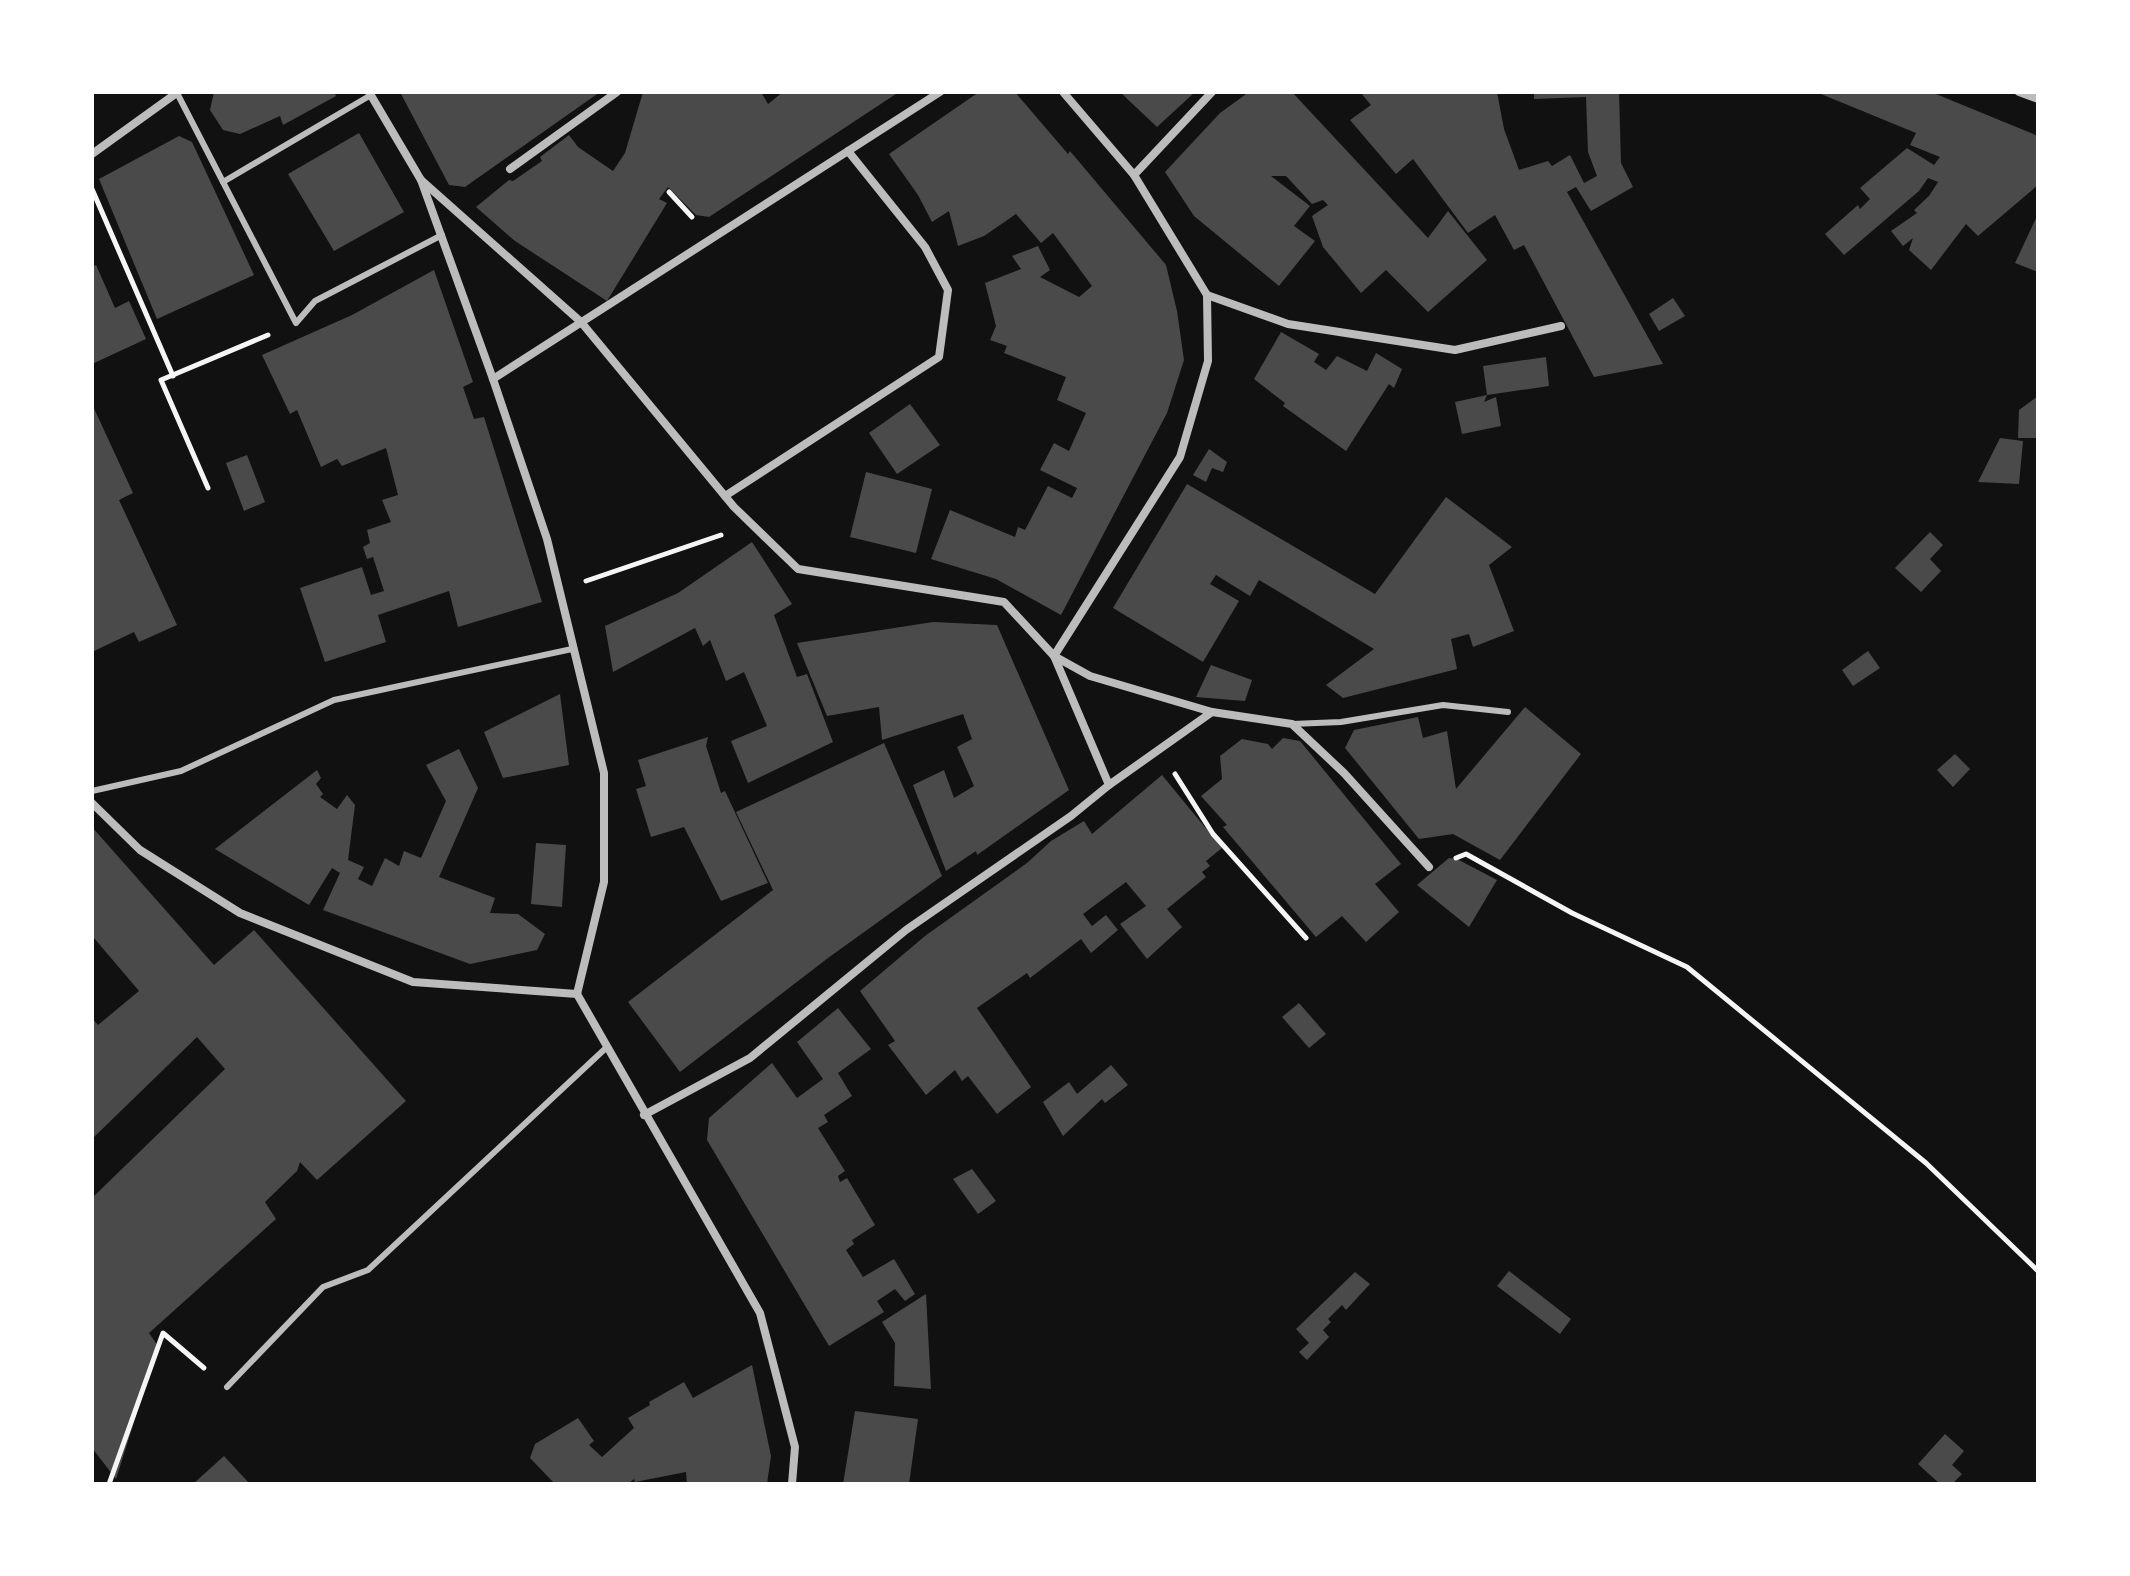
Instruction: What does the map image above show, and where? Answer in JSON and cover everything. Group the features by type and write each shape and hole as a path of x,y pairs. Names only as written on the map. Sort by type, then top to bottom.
{"street":[{"path":"92,154 177,92"},
{"path":"510,169 617,92"},
{"path":"493,379 940,92"},
{"path":"1054,656 1180,457 1208,361 1207,295 1134,175 1063,92"},
{"path":"1134,175 1212,92"},
{"path":"2019,92 2038,99"},
{"path":"370,94 421,180 493,379 547,539 604,773 604,882 577,994 760,1313 795,1447 792,1484"},
{"path":"725,496 939,357 948,290 925,247 848,151"},
{"path":"421,180 581,322 725,496 798,569 1004,602 1054,656 1109,785"},
{"path":"1207,295 1288,324 1455,350 1561,326"},
{"path":"1054,656 1117,686 1212,712 1292,724 1344,773 1429,867"},
{"path":"644,1115 750,1058 906,930 1071,816 1212,712"},
{"path":"92,803 140,850 240,913 413,982 577,994"}],"lane":[{"path":"177,92 296,323 315,301 442,235"},
{"path":"223,182 370,94"},
{"path":"92,791 181,771 334,700 572,649"},
{"path":"1292,724 1341,722 1443,705 1508,712"},
{"path":"227,1387 323,1287 368,1270 607,1047"}],"path":[{"path":"92,189 173,376"},
{"path":"208,488 161,380 296,323"},
{"path":"559,591 710,539"},
{"path":"1160,750 1213,834 1306,938"},
{"path":"1429,867 1466,854 1572,913 1687,967 1926,1163 2038,1271"},
{"path":"109,1484 163,1333 227,1387"}],"building":[{"path":"214,92 334,92 336,96 283,125 280,116 240,134 223,130 210,110"},
{"path":"400,92 600,92 465,187 449,185"},
{"path":"643,92 761,92 768,104 783,92 899,92 709,217 696,215 668,187 659,199 667,203 607,301 515,241 476,207 509,180 513,181 542,161 540,157 569,135 578,147 613,171 625,153"},
{"path":"979,92 1015,92 1068,154 1070,151 1166,265 1177,311 1184,360 1167,413 1061,615 996,579 931,559 950,510 1015,537 1018,527 1025,530 1048,486 1072,498 1077,488 1040,470 1054,443 1069,451 1086,413 1057,400 1066,377 1004,353 1007,346 990,340 996,326 985,283 1021,269 1012,256 1038,246 1050,270 1040,277 1079,297 1092,286 1053,233 1041,243 1016,214 984,236 958,246 949,211 932,222 918,195 889,154"},
{"path":"1120,92 1195,92 1157,127"},
{"path":"1249,92 1292,92 1428,238 1448,211 1487,260 1428,312 1386,270 1361,293 1323,247 1312,216 1328,205 1323,200 1312,204 1286,176 1271,176 1310,206 1294,226 1315,241 1279,286 1194,216 1165,172 1220,113"},
{"path":"1360,92 1497,92 1504,129 1519,170 1548,161 1552,166 1570,155 1584,183 1597,176 1588,152 1586,97 1534,99 1534,92 1619,92 1621,163 1633,187 1591,211 1576,187 1567,192 1663,364 1594,377 1524,245 1514,250 1495,215 1468,233 1413,159 1396,174 1350,120 1371,105"},
{"path":"1816,92 1931,92 2038,136 2038,185 1978,236 1966,224 1931,270 1909,250 1913,238 1903,246 1891,231 1917,213 1914,210 1929,196 1938,182 1928,178 1919,191 1844,255 1825,234 1858,205 1860,209 1870,199 1860,188 1907,148 1934,165 1940,157 1910,145 1916,133"},
{"path":"359,133 404,212 334,251 288,174"},
{"path":"179,136 192,142 254,275 157,319 99,179"},
{"path":"2038,214 2038,272 2015,263"},
{"path":"96,265 115,308 129,301 146,339 92,364 92,267"},
{"path":"434,270 473,382 463,387 474,419 484,417 542,602 458,627 449,591 378,615 386,642 325,662 300,588 362,567 371,595 384,591 373,557 367,559 363,547 370,543 367,530 391,522 382,500 398,495 386,448 342,466 337,459 321,467 297,410 290,414 262,355 352,315"},
{"path":"1673,298 1685,316 1659,331 1649,314"},
{"path":"1281,332 1319,354 1314,362 1326,370 1337,356 1367,371 1376,353 1402,369 1394,388 1389,384 1346,451 1283,406 1285,403 1254,379"},
{"path":"1546,357 1549,386 1487,395 1483,366"},
{"path":"1487,395 1484,402 1496,397 1501,426 1462,434 1455,402"},
{"path":"2038,396 2038,438 2018,438 2019,410"},
{"path":"92,404 133,493 119,500 177,625 139,642 134,632 92,652"},
{"path":"910,404 940,445 897,474 869,433"},
{"path":"2000,438 2023,441 2019,484 1978,482"},
{"path":"1209,449 1227,462 1223,472 1212,468 1206,482 1193,475"},
{"path":"247,455 265,502 244,511 226,463"},
{"path":"866,472 932,489 916,553 850,537"},
{"path":"1187,484 1375,594 1446,497 1512,547 1489,565 1514,631 1473,647 1469,634 1451,639 1457,669 1343,698 1326,685 1374,649 1259,580 1250,596 1216,575 1210,584 1239,601 1203,662 1113,608"},
{"path":"1930,532 1943,545 1930,559 1941,571 1921,592 1895,568"},
{"path":"752,542 792,604 774,615 797,677 807,674 833,742 748,783 731,741 767,726 744,672 726,681 710,640 703,646 695,628 613,672 605,626 678,593"},
{"path":"933,622 997,625 1069,790 977,855 976,851 946,871 913,785 944,770 954,798 974,786 957,747 972,739 963,714 882,740 879,707 827,716 797,643"},
{"path":"1868,651 1880,668 1853,686 1842,670"},
{"path":"1211,665 1252,680 1245,701 1196,697"},
{"path":"560,694 569,765 503,778 484,732"},
{"path":"1525,707 1581,754 1500,860 1453,834 1419,839 1345,748 1354,730 1418,717 1423,738 1447,731 1456,789"},
{"path":"708,737 706,746 721,793 725,791 768,883 721,901 684,827 651,837 636,789 646,786 638,760"},
{"path":"1283,738 1300,741 1401,864 1375,884 1399,912 1366,942 1342,916 1316,937 1223,827 1227,825 1201,796 1222,779 1220,756 1242,739 1268,744 1272,749"},
{"path":"884,743 942,876 828,958 680,1072 628,1002 773,890 736,812"},
{"path":"459,749 478,788 439,877 495,898 490,913 518,914 545,934 537,950 470,964 323,910 340,873 332,868 309,905 215,849 317,770 321,778 316,784 323,794 320,797 337,809 347,795 355,805 348,860 364,867 358,879 372,886 385,858 399,866 404,851 421,858 446,801 426,765"},
{"path":"1955,754 1970,769 1953,787 1937,770"},
{"path":"1162,775 1222,848 1206,861 1210,866 1202,872 1206,877 1167,909 1182,927 1147,959 1120,924 1146,906 1126,882 1083,914 1092,926 1106,915 1118,930 1091,953 1081,939 1030,978 1027,973 977,1008 1031,1087 997,1114 968,1076 962,1081 955,1070 926,1095 888,1045 895,1041 860,991 925,936 1027,863 1051,841 1084,821 1092,834"},
{"path":"92,827 214,965 254,930 406,1101 317,1180 300,1162 297,1171 265,1202 276,1219 149,1333 158,1346 116,1479 92,1448 92,1198 225,1069 197,1037 92,1139 92,1018 98,1025 139,991 94,938 92,940"},
{"path":"536,843 566,845 562,907 531,904"},
{"path":"1449,858 1457,859 1497,880 1469,927 1417,885"},
{"path":"1299,1003 1326,1034 1309,1048 1282,1017"},
{"path":"838,1008 871,1049 838,1073 852,1096 824,1115 828,1122 818,1128 845,1171 838,1176 840,1182 847,1178 875,1225 852,1240 854,1244 846,1250 863,1277 894,1259 915,1294 905,1301 895,1289 877,1301 884,1312 829,1346 707,1140 709,1118 772,1063 797,1098 823,1079 797,1042"},
{"path":"1111,1065 1128,1085 1105,1103 1102,1099 1063,1136 1043,1102 1069,1082 1077,1094"},
{"path":"972,1169 996,1201 978,1214 953,1179"},
{"path":"1509,1271 1571,1319 1560,1334 1497,1286"},
{"path":"1355,1272 1370,1284 1346,1310 1342,1305 1328,1319 1331,1322 1323,1330 1329,1337 1307,1360 1299,1352 1309,1343 1296,1329"},
{"path":"926,1294 931,1389 894,1386 895,1343 882,1322"},
{"path":"752,1365 771,1456 767,1484 687,1484 686,1472 635,1482 634,1479 628,1484 555,1484 530,1458 535,1444 578,1418 594,1441 589,1445 602,1457 634,1428 628,1418 650,1405 649,1402 684,1382 693,1398"},
{"path":"855,1411 918,1419 909,1484 843,1484"},
{"path":"1945,1434 1964,1451 1952,1465 1962,1474 1952,1484 1940,1484 1918,1464"},
{"path":"224,1456 250,1484 193,1484"}]}
